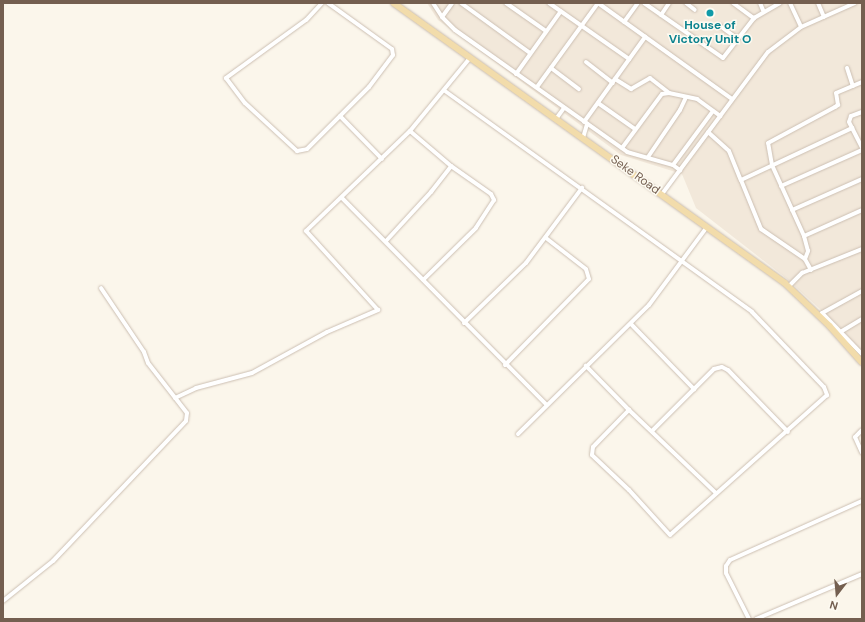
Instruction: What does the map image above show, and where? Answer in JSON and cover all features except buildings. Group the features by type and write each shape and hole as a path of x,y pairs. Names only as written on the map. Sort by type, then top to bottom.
{"main road":[{"name":"Seke Road","path":"394,3 785,283 830,326 862,362"}],"street":[{"path":"322,3 306,20 226,78 244,103 297,151 307,149 381,73 392,57 393,51 328,3"},
{"path":"432,3 442,18 516,74 537,87 564,108 629,153 673,165 680,170"},
{"path":"442,18 452,3"},
{"path":"461,3 530,53"},
{"path":"506,3 546,32"},
{"path":"549,3 629,59"},
{"path":"537,87 598,3 732,99"},
{"path":"624,22 638,3"},
{"path":"644,3 721,58 726,56 754,18 764,10 780,3"},
{"path":"661,15 669,3"},
{"path":"686,3 695,10"},
{"path":"733,3 754,18"},
{"path":"760,3 764,10"},
{"path":"790,3 801,27"},
{"path":"818,3 824,17"},
{"path":"662,194 764,55 779,41 801,27 855,3"},
{"path":"516,74 561,11"},
{"path":"720,26 738,39"},
{"path":"583,138 586,123 598,103 645,37"},
{"path":"175,398 196,388 252,374 327,332 378,310 306,231 342,198 410,130 445,91 470,58"},
{"path":"586,62 614,81 631,89 650,78 669,93 697,99 720,116"},
{"path":"551,68 578,88"},
{"path":"847,68 853,86"},
{"path":"805,259 808,251 804,236 772,165 767,146 769,142 836,107 838,105 836,93 862,82"},
{"path":"445,91 683,260 752,312 826,390 826,398 716,493 670,535 629,490 592,455 593,447 629,410"},
{"path":"622,148 659,96 669,93"},
{"path":"648,157 680,110 686,97"},
{"path":"598,103 635,129"},
{"path":"556,119 564,108"},
{"path":"673,165 713,111"},
{"path":"781,186 862,149 849,122 851,116 862,112"},
{"path":"340,116 382,159"},
{"path":"741,180 852,128"},
{"path":"410,130 451,166 491,194 494,200 476,228 423,280"},
{"path":"708,132 729,151 761,229 805,259 811,270"},
{"path":"386,241 431,192 451,166"},
{"path":"792,210 862,180"},
{"path":"464,323 526,263 582,188"},
{"path":"342,198 386,241 505,365 547,405"},
{"path":"804,236 862,210"},
{"path":"518,434 586,366 631,324 655,298 707,226"},
{"path":"505,365 589,279 586,269 546,238"},
{"path":"791,284 802,273 862,249"},
{"path":"3,601 53,561 88,522 148,464 186,421 187,413 148,363 144,352 101,288"},
{"path":"862,291 822,313 842,331 862,354"},
{"path":"842,331 862,319"},
{"path":"631,324 694,389"},
{"path":"586,366 629,410 716,493"},
{"path":"652,431 714,369 722,367 733,375 788,432"},
{"path":"862,430 855,437 862,453"},
{"path":"749,619 726,573 728,562 862,501"},
{"path":"756,619 862,574"}],"shaded area":[{"path":"427,3 862,3 862,354 844,331 786,278 696,208 682,174 621,155 438,20"}],"place":[{"name":"House of Victory Unit O","path":"710,13"}]}
